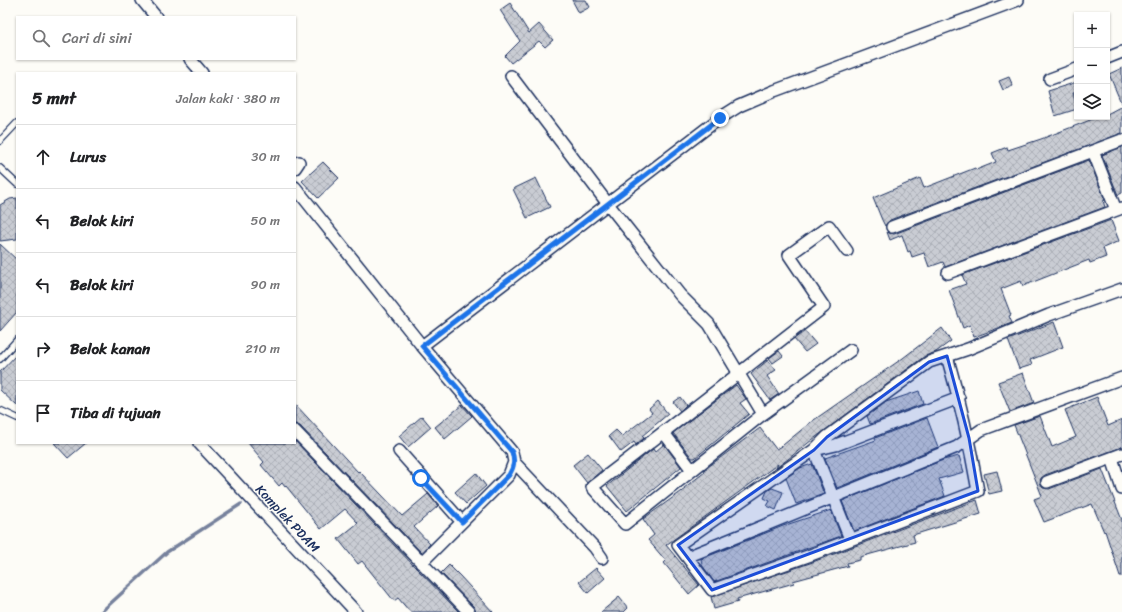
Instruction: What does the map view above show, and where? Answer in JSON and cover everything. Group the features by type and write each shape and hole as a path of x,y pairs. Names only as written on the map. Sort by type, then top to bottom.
{"street":[{"path":"142,0 155,16"},
{"path":"422,346 720,118 739,106 1018,0"},
{"path":"1110,57 1122,52"},
{"path":"191,60 201,72"},
{"path":"1050,78 1074,70"},
{"path":"511,76 608,204 680,295 709,324 763,414"},
{"path":"892,227 1122,140"},
{"path":"948,273 1119,209 1093,151"},
{"path":"296,188 422,346 512,452 514,462 513,468 509,475 421,563"},
{"path":"847,251 828,226 789,255 824,307 664,433 592,487 625,524 763,414 851,350"},
{"path":"947,356 969,438 978,491 712,590 678,545 814,450 827,437 929,362 947,356 968,349 1049,315 1122,289"},
{"path":"686,557 832,496 957,447 981,430 1122,378"},
{"path":"814,450 836,445 959,398"},
{"path":"296,432 469,612"},
{"path":"664,433 692,470"},
{"name":"Komplek PDAM","path":"200,444 356,612"},
{"path":"814,450 850,539"},
{"path":"398,451 462,522"},
{"path":"1047,482 1117,456 1122,489"},
{"path":"514,462 595,548 602,558"}],"lane":[{"path":"0,141 16,124"},
{"path":"0,168 16,183"},
{"path":"0,359 16,341"},
{"path":"0,410 16,418"}],"highlighted area":[{"path":"947,356 969,438 978,491 712,590 678,545 814,450 827,437 929,362"}],"building":[{"path":"572,0 586,0 590,7 579,13"},
{"path":"510,3 529,33 539,24 553,40 545,47 539,41 511,63 505,56 520,41 500,10"},
{"path":"1122,68 1122,105 1110,76 1110,74"},
{"path":"1009,77 1013,86 1003,90 999,81"},
{"path":"1074,83 1074,110 1055,116 1048,91"},
{"path":"1122,106 1122,133 890,220 885,226 882,220 873,198 920,178 924,188 975,168 976,170 996,162 992,153 1007,147 1008,150 1041,139 1090,120 1110,120 1110,112"},
{"path":"1122,147 1122,193 1118,195 1102,155"},
{"path":"1089,160 1105,200 1103,201 1105,207 945,267 943,262 929,267 924,253 912,257 910,251 908,252 902,235 890,240 887,232 894,234"},
{"path":"323,162 339,178 318,198 302,181"},
{"path":"536,178 550,207 527,218 513,189"},
{"path":"16,198 16,239 0,241 0,205 10,199"},
{"path":"1111,220 1119,241 1103,248 1106,257 1090,263 1089,260 1023,286 1021,281 1001,289 1011,315 1009,316 1012,323 974,337 970,325 963,328 949,290 966,284 962,275"},
{"path":"0,244 16,259 16,313 0,331"},
{"path":"1054,322 1063,347 1030,360 1032,365 1019,369 1008,340"},
{"path":"942,328 951,341 936,352 925,356 776,468 778,464 666,545 699,585 689,594 664,563 666,561 648,540 654,535 643,519 685,489 684,488 705,472 704,470 760,428 776,449 811,422 903,358"},
{"path":"805,331 816,344 805,352 794,339"},
{"path":"779,351 783,356 773,363 769,358"},
{"path":"16,355 16,405 0,390 0,372"},
{"path":"768,360 776,370 767,376 779,394 770,400 751,374"},
{"path":"1023,373 1034,403 1010,412 998,382"},
{"path":"736,385 746,399 740,403 749,414 695,458 692,458 673,433"},
{"path":"919,391 923,404 870,424 867,416 886,402"},
{"path":"680,397 686,405 680,411 673,402"},
{"path":"1097,397 1108,426 1122,420 1122,447 1045,475 1041,478 1040,484 1043,488 1049,489 1102,469 1122,520 1122,576 1120,576 1105,531 1104,532 1092,504 1044,522 1034,499 1042,496 1014,425 1040,416 1052,447 1076,437 1065,410"},
{"path":"658,401 668,414 642,436 644,438 636,445 634,442 621,452 609,436 616,430 622,436 652,413 649,409"},
{"path":"296,405 358,472 359,471 402,516 428,494 438,506 414,527 430,544 422,553 300,426 296,424"},
{"path":"462,405 472,416 445,439 435,427"},
{"path":"422,416 431,427 408,447 399,436"},
{"path":"927,418 938,447 837,488 825,458 876,440 875,438"},
{"path":"296,442 459,612 410,612 398,598 394,601 362,561 358,564 338,539 358,523 345,509 321,529 286,486 285,487 282,483 279,486 261,465 264,462 249,444 296,444"},
{"path":"55,444 85,444 68,458"},
{"path":"664,444 681,467 627,511 607,486 653,449 655,452"},
{"path":"588,453 602,470 587,483 573,465"},
{"path":"959,456 964,472 939,479 945,496 854,531 842,501 943,460"},
{"path":"812,464 824,494 796,504 786,478 800,468"},
{"path":"997,471 1002,491 989,494 984,474"},
{"path":"476,473 486,486 466,504 455,492"},
{"path":"772,488 783,492 776,510 767,506 770,501 764,498 767,491"},
{"path":"977,500 981,514 913,535 915,542 860,557 860,560 847,563 848,566 793,581 794,583 737,599 738,602 714,609 711,597 810,563"},
{"path":"831,510 841,536 714,582 702,565 701,559 783,526"},
{"path":"449,565 493,612 476,612 474,607 441,573"},
{"path":"596,568 605,578 588,593 579,582"},
{"path":"619,597 628,608 624,612 601,612"}],"waterway":[{"path":"101,612 167,552 241,504"}],"route":[{"path":"421,478 462,522 509,475 513,468 514,462 512,452 422,346 720,118"}]}
